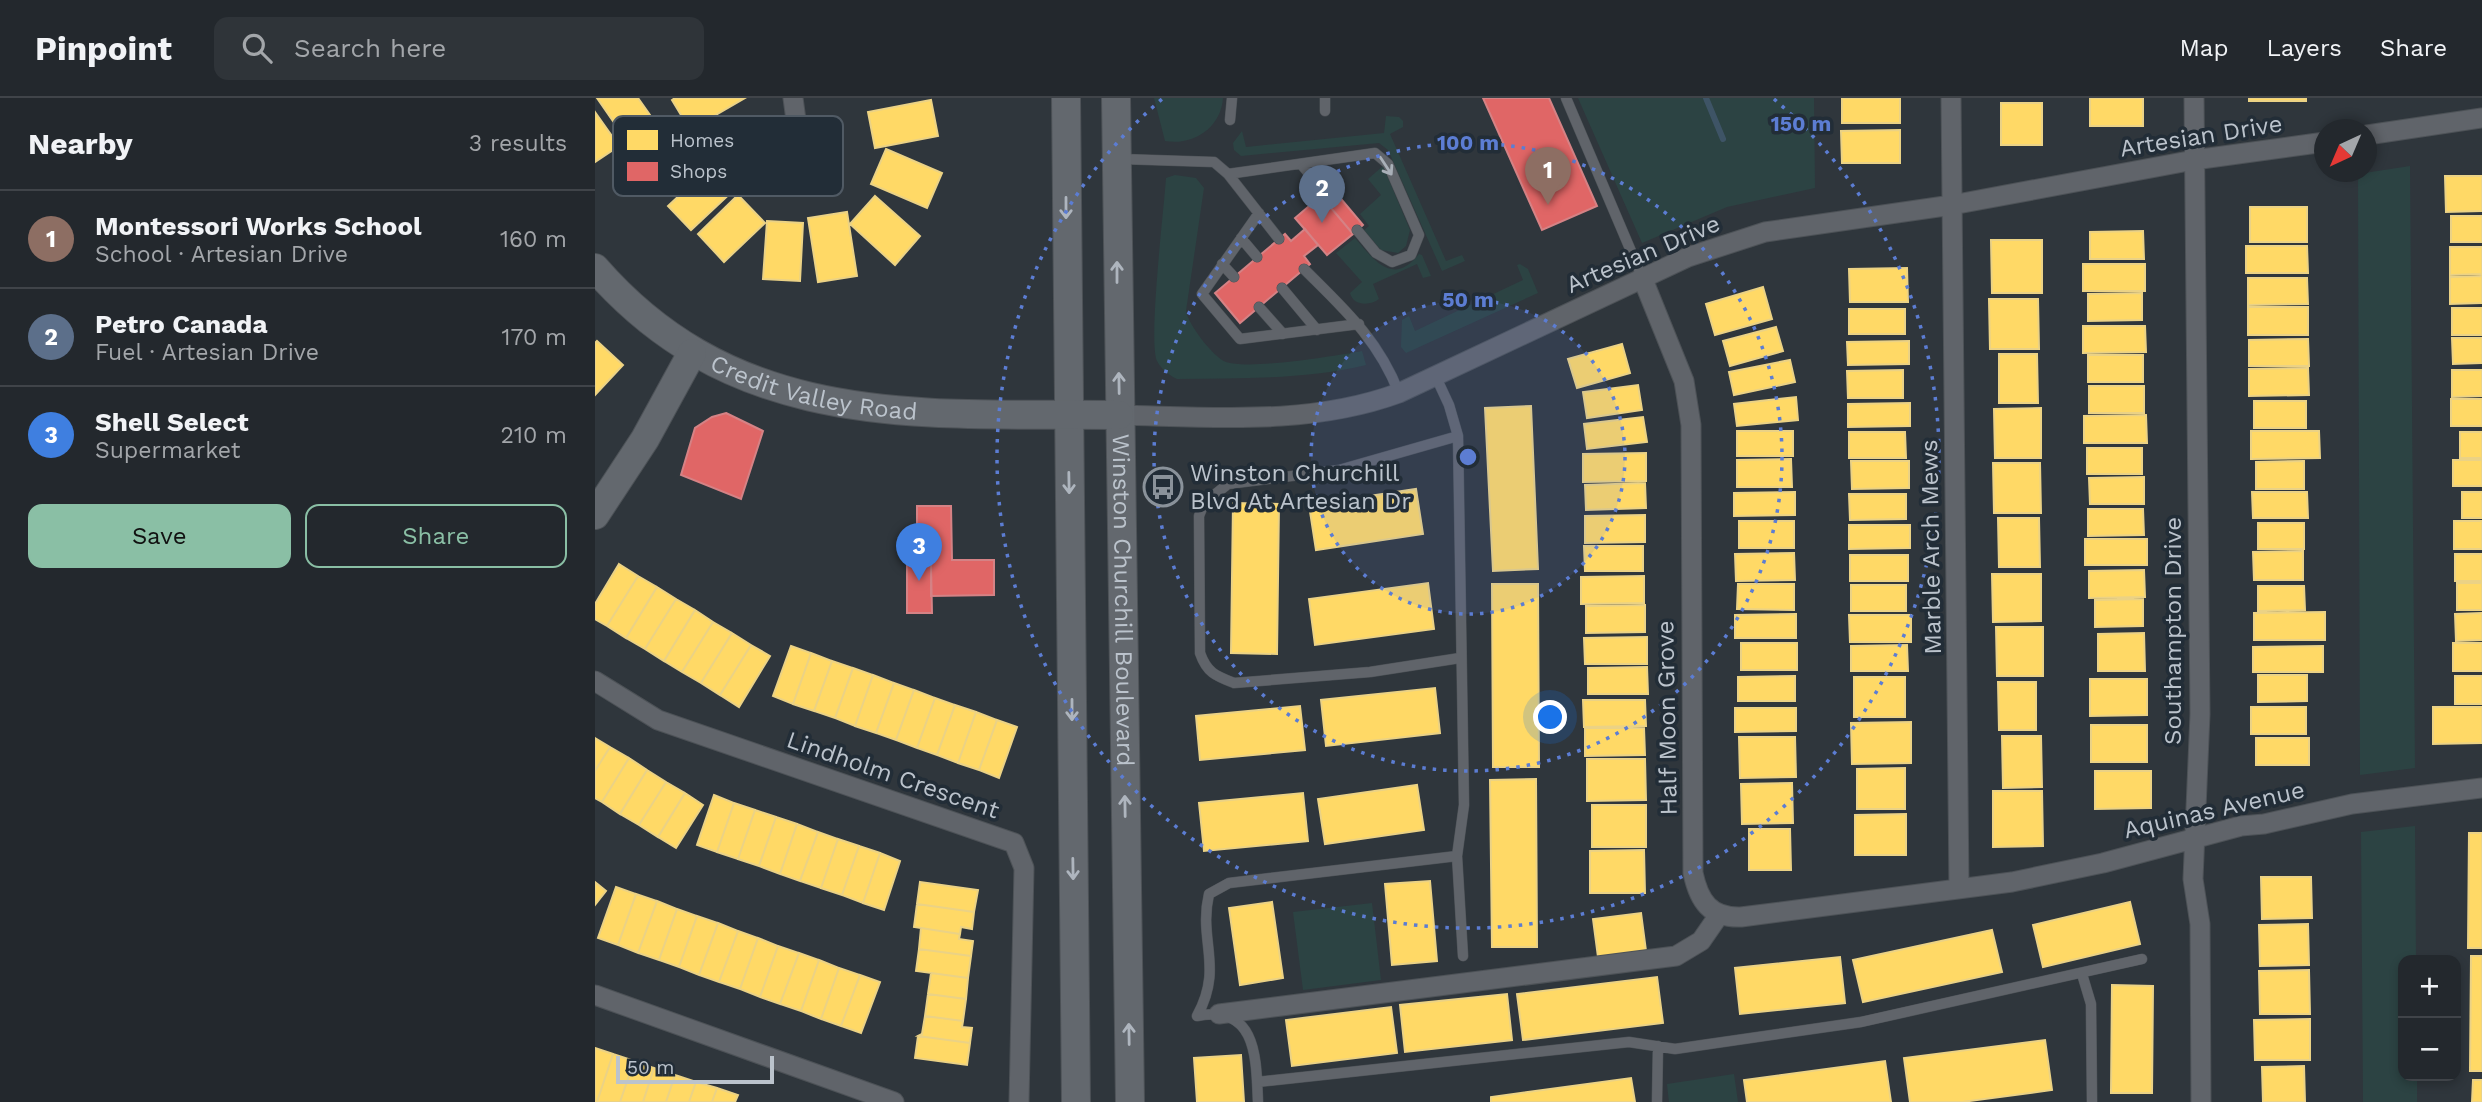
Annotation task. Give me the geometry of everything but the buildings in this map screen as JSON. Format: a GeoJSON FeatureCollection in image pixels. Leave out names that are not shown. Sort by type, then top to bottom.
{"type":"FeatureCollection","features":[{"type":"Feature","properties":{"kind":"main road","name":"Winston Churchill Boulevard"},"geometry":{"type":"LineString","coordinates":[[1066,98],[1076,1102]]}},
{"type":"Feature","properties":{"kind":"main road","name":"Winston Churchill Boulevard"},"geometry":{"type":"LineString","coordinates":[[1116,98],[1130,1102]]}},
{"type":"Feature","properties":{"kind":"main road","name":"Credit Valley Road"},"geometry":{"type":"LineString","coordinates":[[595,268],[659,331],[692,353],[751,379],[840,404],[917,413],[1119,415]]}},
{"type":"Feature","properties":{"kind":"main road"},"geometry":{"type":"LineString","coordinates":[[595,515],[645,439],[692,353]]}},
{"type":"Feature","properties":{"kind":"street"},"geometry":{"type":"LineString","coordinates":[[793,98],[795,116]]}},
{"type":"Feature","properties":{"kind":"street","name":"Marble Arch Mews"},"geometry":{"type":"LineString","coordinates":[[1951,98],[1959,889]]}},
{"type":"Feature","properties":{"kind":"street","name":"Southampton Drive"},"geometry":{"type":"LineString","coordinates":[[2194,98],[2200,700],[2193,879],[2200,924],[2201,1102]]}},
{"type":"Feature","properties":{"kind":"street"},"geometry":{"type":"LineString","coordinates":[[2377,134],[2482,118]]}},
{"type":"Feature","properties":{"kind":"street","name":"Artesian Drive"},"geometry":{"type":"LineString","coordinates":[[1119,415],[1308,415],[1364,405],[1399,393],[1688,257],[1765,232],[1952,205],[2194,160],[2314,144]]}},
{"type":"Feature","properties":{"kind":"street","name":"Half Moon Grove"},"geometry":{"type":"LineString","coordinates":[[1643,277],[1684,381],[1691,425],[1693,873],[1703,902],[1719,915]]}},
{"type":"Feature","properties":{"kind":"street","name":"Lindholm Crescent"},"geometry":{"type":"LineString","coordinates":[[595,681],[658,720],[1014,842],[1024,868],[1019,1102]]}},
{"type":"Feature","properties":{"kind":"street","name":"Aquinas Avenue"},"geometry":{"type":"LineString","coordinates":[[1959,889],[2012,882],[2103,863],[2195,837],[2352,804],[2482,788]]}},
{"type":"Feature","properties":{"kind":"street"},"geometry":{"type":"LineString","coordinates":[[1219,1014],[1676,956],[1701,941],[1719,915],[1741,917],[1959,889]]}},
{"type":"Feature","properties":{"kind":"street"},"geometry":{"type":"LineString","coordinates":[[595,995],[894,1102]]}},
{"type":"Feature","properties":{"kind":"lane"},"geometry":{"type":"LineString","coordinates":[[1230,120],[1232,98]]}},
{"type":"Feature","properties":{"kind":"lane"},"geometry":{"type":"LineString","coordinates":[[1325,98],[1325,111]]}},
{"type":"Feature","properties":{"kind":"lane"},"geometry":{"type":"LineString","coordinates":[[1566,98],[1643,277]]}},
{"type":"Feature","properties":{"kind":"lane"},"geometry":{"type":"LineString","coordinates":[[1228,174],[1375,153],[1388,164],[1419,236],[1415,247],[1403,260],[1384,260],[1357,230]]}},
{"type":"Feature","properties":{"kind":"lane"},"geometry":{"type":"LineString","coordinates":[[1117,159],[1214,162],[1228,174],[1279,239]]}},
{"type":"Feature","properties":{"kind":"lane"},"geometry":{"type":"LineString","coordinates":[[1301,164],[1325,192]]}},
{"type":"Feature","properties":{"kind":"lane"},"geometry":{"type":"LineString","coordinates":[[1259,213],[1202,294],[1240,339],[1359,324]]}},
{"type":"Feature","properties":{"kind":"lane"},"geometry":{"type":"LineString","coordinates":[[1241,238],[1257,257]]}},
{"type":"Feature","properties":{"kind":"lane"},"geometry":{"type":"LineString","coordinates":[[1222,264],[1234,277]]}},
{"type":"Feature","properties":{"kind":"lane"},"geometry":{"type":"LineString","coordinates":[[1304,269],[1359,324],[1387,361],[1399,393]]}},
{"type":"Feature","properties":{"kind":"lane"},"geometry":{"type":"LineString","coordinates":[[1282,288],[1317,330]]}},
{"type":"Feature","properties":{"kind":"lane"},"geometry":{"type":"LineString","coordinates":[[1259,307],[1283,334]]}},
{"type":"Feature","properties":{"kind":"lane"},"geometry":{"type":"LineString","coordinates":[[1435,375],[1450,405],[1458,436],[1464,805],[1457,856],[1463,956]]}},
{"type":"Feature","properties":{"kind":"lane"},"geometry":{"type":"LineString","coordinates":[[1458,436],[1339,470],[1227,484],[1204,503],[1199,516],[1201,653],[1206,669],[1214,675],[1234,683],[1370,672],[1460,658]]}},
{"type":"Feature","properties":{"kind":"lane"},"geometry":{"type":"LineString","coordinates":[[1258,1102],[1256,1050],[1247,1033],[1236,1022],[1219,1014],[1197,1016],[1212,980],[1205,910],[1209,894],[1229,883],[1457,856]]}},
{"type":"Feature","properties":{"kind":"lane"},"geometry":{"type":"LineString","coordinates":[[1257,1082],[1629,1042],[1675,1049],[1861,1023],[2142,959]]}},
{"type":"Feature","properties":{"kind":"lane"},"geometry":{"type":"LineString","coordinates":[[2082,974],[2091,1003],[2092,1102]]}},
{"type":"Feature","properties":{"kind":"lane"},"geometry":{"type":"LineString","coordinates":[[1657,1102],[1658,1046]]}},
{"type":"Feature","properties":{"kind":"green space"},"geometry":{"type":"Polygon","coordinates":[[[1154,98],[1223,98],[1217,118],[1204,133],[1186,141],[1175,142],[1165,141],[1154,98]]]}},
{"type":"Feature","properties":{"kind":"green space"},"geometry":{"type":"Polygon","coordinates":[[[1578,98],[1814,98],[1815,188],[1727,207],[1642,243],[1578,98]]]}},
{"type":"Feature","properties":{"kind":"green space"},"geometry":{"type":"Polygon","coordinates":[[[1386,116],[1399,117],[1403,121],[1403,127],[1390,134],[1446,261],[1462,255],[1465,261],[1442,271],[1388,150],[1379,143],[1241,156],[1234,150],[1233,143],[1242,131],[1246,147],[1384,133],[1386,116]]]}},
{"type":"Feature","properties":{"kind":"green space"},"geometry":{"type":"Polygon","coordinates":[[[1383,166],[1410,230],[1406,246],[1398,253],[1381,250],[1364,230],[1369,226],[1360,214],[1381,195],[1368,179],[1383,166]]]}},
{"type":"Feature","properties":{"kind":"green space"},"geometry":{"type":"Polygon","coordinates":[[[2410,166],[2415,768],[2360,775],[2358,182],[2377,182],[2377,171],[2410,166]]]}},
{"type":"Feature","properties":{"kind":"green space"},"geometry":{"type":"Polygon","coordinates":[[[1175,175],[1196,178],[1204,188],[1186,311],[1196,332],[1215,354],[1226,362],[1253,364],[1362,351],[1366,365],[1295,376],[1248,378],[1177,379],[1163,369],[1157,361],[1155,349],[1155,302],[1166,178],[1175,175]]]}},
{"type":"Feature","properties":{"kind":"green space"},"geometry":{"type":"Polygon","coordinates":[[[1355,238],[1384,267],[1401,269],[1419,254],[1422,255],[1431,276],[1423,278],[1417,264],[1373,284],[1379,299],[1367,304],[1358,302],[1350,293],[1362,282],[1336,253],[1355,238]]]}},
{"type":"Feature","properties":{"kind":"green space"},"geometry":{"type":"Polygon","coordinates":[[[1517,265],[1528,269],[1538,293],[1406,353],[1401,347],[1402,320],[1409,316],[1415,331],[1523,280],[1517,265]]]}},
{"type":"Feature","properties":{"kind":"green space"},"geometry":{"type":"Polygon","coordinates":[[[2415,826],[2416,955],[2398,955],[2398,1081],[2417,1081],[2417,1102],[2363,1102],[2361,832],[2415,826]]]}},
{"type":"Feature","properties":{"kind":"green space"},"geometry":{"type":"Polygon","coordinates":[[[1372,903],[1381,980],[1303,990],[1293,912],[1372,903]]]}},
{"type":"Feature","properties":{"kind":"green space"},"geometry":{"type":"Polygon","coordinates":[[[1734,1074],[1738,1102],[1669,1102],[1667,1084],[1734,1074]]]}},
{"type":"Feature","properties":{"kind":"waterway"},"geometry":{"type":"LineString","coordinates":[[1706,98],[1723,139]]}},
{"type":"Feature","properties":{"kind":"place","name":"Montessori Works School"},"geometry":{"type":"Point","coordinates":[1548,205]}},
{"type":"Feature","properties":{"kind":"place","name":"Petro Canada"},"geometry":{"type":"Point","coordinates":[1322,223]}},
{"type":"Feature","properties":{"kind":"place","name":"Winston Churchill Blvd At Artesian Dr"},"geometry":{"type":"Point","coordinates":[1163,487]}},
{"type":"Feature","properties":{"kind":"place","name":"Shell Select"},"geometry":{"type":"Point","coordinates":[919,581]}}]}
